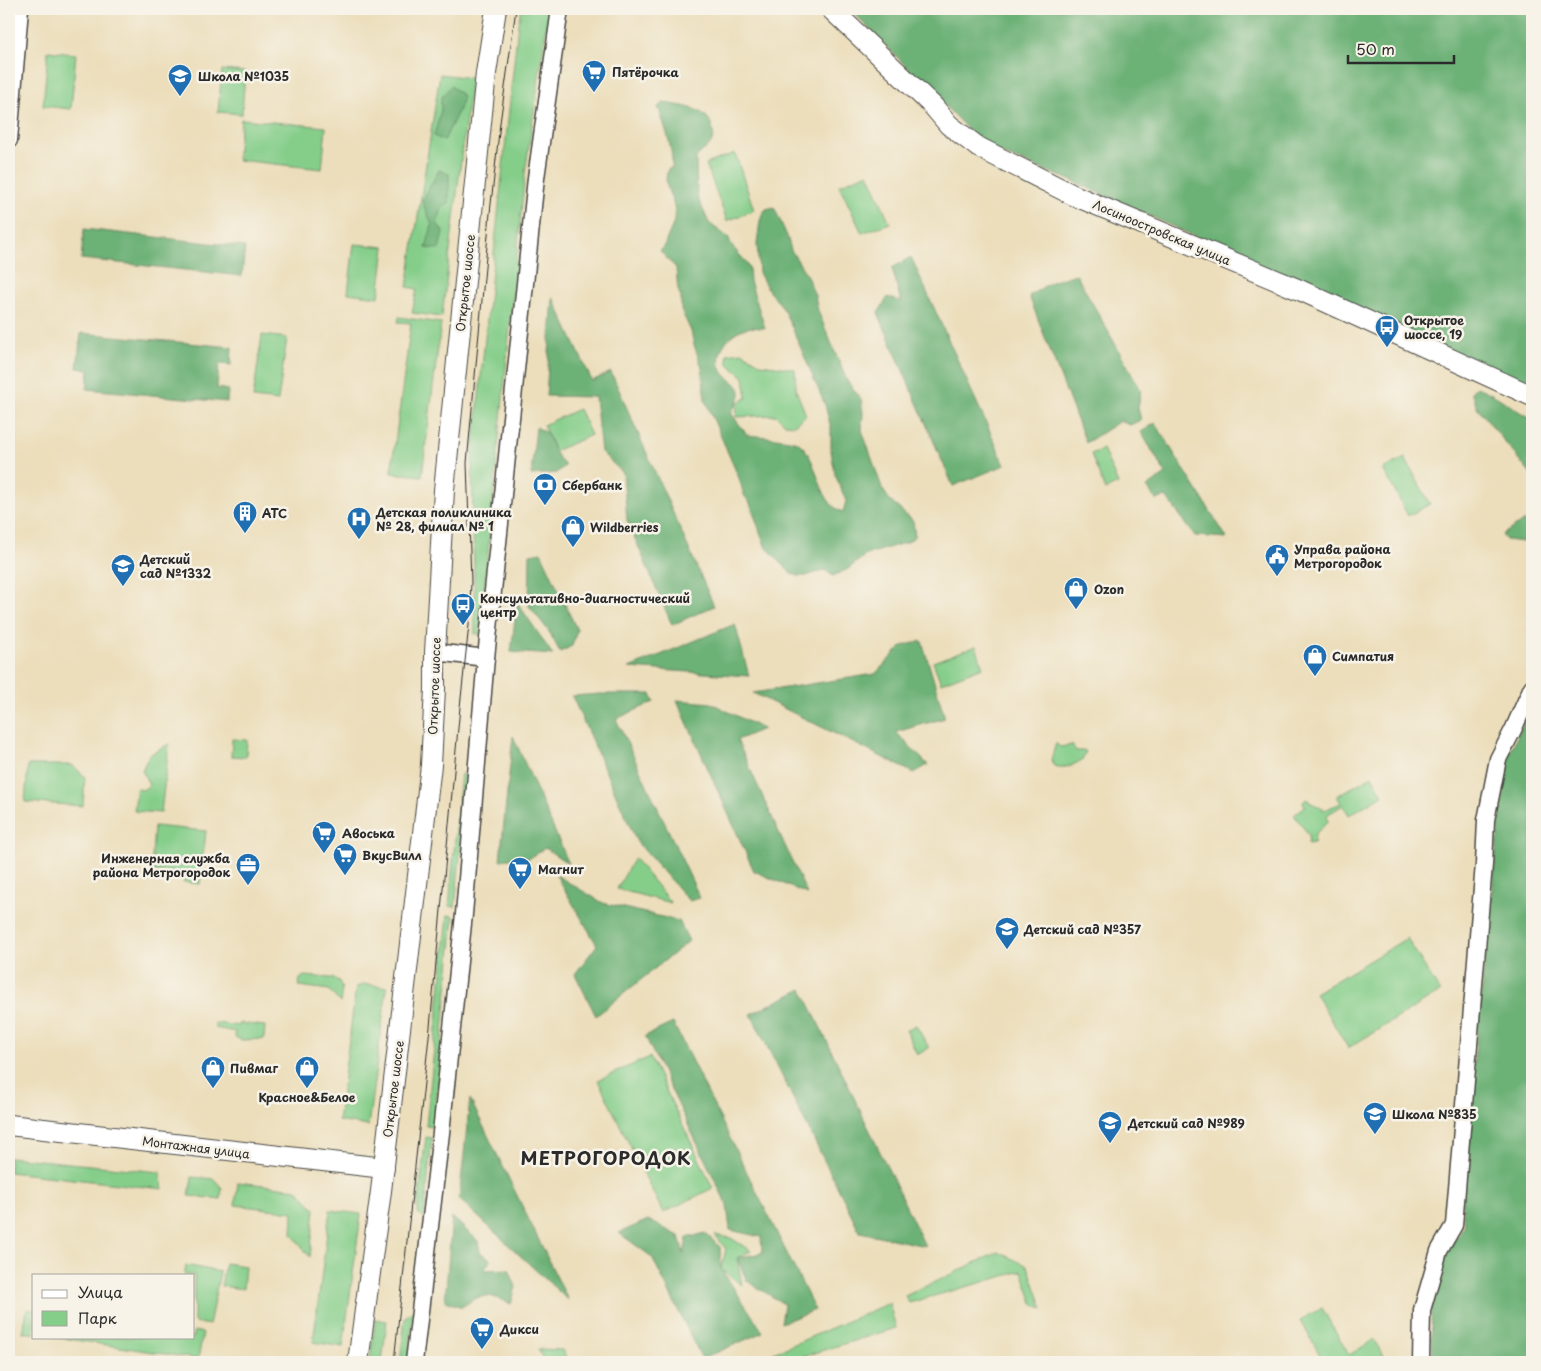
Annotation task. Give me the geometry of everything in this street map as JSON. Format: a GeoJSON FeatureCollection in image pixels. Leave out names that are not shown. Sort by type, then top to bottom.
{"type":"FeatureCollection","features":[{"type":"Feature","properties":{"kind":"street"},"geometry":{"type":"LineString","coordinates":[[9,140],[20,9]]}},
{"type":"Feature","properties":{"kind":"street","name":"Открытое шоссе"},"geometry":{"type":"LineString","coordinates":[[358,1362],[384,1168],[431,765],[444,490],[486,73],[496,9]]}},
{"type":"Feature","properties":{"kind":"street"},"geometry":{"type":"LineString","coordinates":[[414,1362],[464,914],[486,658],[536,178],[560,9]]}},
{"type":"Feature","properties":{"kind":"street","name":"Лосиноостровская улица"},"geometry":{"type":"LineString","coordinates":[[831,9],[933,106],[949,125],[978,147],[1073,196],[1302,291],[1532,396]]}},
{"type":"Feature","properties":{"kind":"street"},"geometry":{"type":"LineString","coordinates":[[435,652],[486,658]]}},
{"type":"Feature","properties":{"kind":"street"},"geometry":{"type":"LineString","coordinates":[[1421,1362],[1422,1310],[1439,1251],[1454,1225],[1486,820],[1498,759],[1532,687]]}},
{"type":"Feature","properties":{"kind":"street","name":"Монтажная улица"},"geometry":{"type":"LineString","coordinates":[[9,1125],[384,1168]]}},
{"type":"Feature","properties":{"kind":"green space"},"geometry":{"type":"Polygon","coordinates":[[[521,9],[549,9],[525,173],[480,634],[475,634],[472,462],[521,9]]]}},
{"type":"Feature","properties":{"kind":"green space"},"geometry":{"type":"Polygon","coordinates":[[[850,9],[1532,9],[1532,389],[1075,182],[985,147],[850,9]]]}},
{"type":"Feature","properties":{"kind":"green space"},"geometry":{"type":"Polygon","coordinates":[[[48,51],[76,54],[71,109],[43,106],[48,51]]]}},
{"type":"Feature","properties":{"kind":"green space"},"geometry":{"type":"Polygon","coordinates":[[[222,70],[245,72],[242,114],[218,112],[222,70]]]}},
{"type":"Feature","properties":{"kind":"green space"},"geometry":{"type":"Polygon","coordinates":[[[440,74],[471,78],[442,317],[412,313],[417,289],[407,287],[440,74]]]}},
{"type":"Feature","properties":{"kind":"green space"},"geometry":{"type":"Polygon","coordinates":[[[451,86],[463,96],[444,141],[434,136],[441,110],[441,98],[451,86]]]}},
{"type":"Feature","properties":{"kind":"green space"},"geometry":{"type":"Polygon","coordinates":[[[664,103],[699,111],[709,120],[712,126],[714,136],[712,141],[696,158],[697,196],[709,223],[729,238],[731,245],[749,267],[750,281],[765,328],[744,329],[726,341],[723,347],[719,359],[722,371],[737,385],[740,391],[738,400],[731,413],[747,435],[793,441],[804,448],[810,457],[822,489],[828,499],[834,507],[843,512],[846,501],[835,474],[831,451],[831,428],[825,405],[781,305],[770,293],[759,273],[757,243],[760,221],[766,209],[774,207],[791,250],[806,274],[815,296],[818,311],[847,381],[861,399],[863,413],[862,430],[882,488],[890,501],[913,521],[915,535],[910,541],[866,555],[848,569],[833,576],[825,570],[806,576],[798,576],[791,573],[765,546],[750,503],[744,495],[739,478],[705,400],[702,367],[691,331],[681,310],[681,297],[678,290],[676,268],[660,251],[665,246],[675,215],[674,205],[666,181],[668,169],[672,168],[671,152],[658,107],[664,103]]]}},
{"type":"Feature","properties":{"kind":"green space"},"geometry":{"type":"Polygon","coordinates":[[[241,119],[326,127],[322,169],[237,160],[241,119]]]}},
{"type":"Feature","properties":{"kind":"green space"},"geometry":{"type":"Polygon","coordinates":[[[735,153],[754,210],[727,221],[706,164],[735,153]]]}},
{"type":"Feature","properties":{"kind":"green space"},"geometry":{"type":"Polygon","coordinates":[[[439,170],[449,174],[449,203],[442,209],[437,223],[443,232],[439,249],[426,248],[432,225],[422,201],[439,170]]]}},
{"type":"Feature","properties":{"kind":"green space"},"geometry":{"type":"Polygon","coordinates":[[[868,173],[890,223],[862,233],[839,185],[868,173]]]}},
{"type":"Feature","properties":{"kind":"green space"},"geometry":{"type":"Polygon","coordinates":[[[84,229],[245,247],[242,276],[81,259],[84,229]]]}},
{"type":"Feature","properties":{"kind":"green space"},"geometry":{"type":"Polygon","coordinates":[[[354,244],[385,247],[379,297],[348,293],[354,244]]]}},
{"type":"Feature","properties":{"kind":"green space"},"geometry":{"type":"Polygon","coordinates":[[[911,257],[1005,465],[953,486],[878,313],[888,297],[901,302],[892,268],[911,257]]]}},
{"type":"Feature","properties":{"kind":"green space"},"geometry":{"type":"Polygon","coordinates":[[[1076,274],[1141,390],[1138,408],[1141,420],[1130,425],[1120,421],[1086,443],[1029,296],[1051,282],[1076,274]]]}},
{"type":"Feature","properties":{"kind":"green space"},"geometry":{"type":"Polygon","coordinates":[[[553,297],[592,381],[611,372],[714,606],[672,625],[627,520],[623,473],[601,452],[595,397],[546,396],[553,297]]]}},
{"type":"Feature","properties":{"kind":"green space"},"geometry":{"type":"Polygon","coordinates":[[[399,317],[441,323],[422,476],[391,473],[411,323],[398,322],[399,317]]]}},
{"type":"Feature","properties":{"kind":"green space"},"geometry":{"type":"Polygon","coordinates":[[[81,333],[232,347],[231,365],[219,364],[217,388],[228,390],[227,402],[87,389],[89,370],[77,368],[81,333]]]}},
{"type":"Feature","properties":{"kind":"green space"},"geometry":{"type":"Polygon","coordinates":[[[262,335],[287,338],[278,401],[253,398],[262,335]]]}},
{"type":"Feature","properties":{"kind":"green space"},"geometry":{"type":"Polygon","coordinates":[[[742,352],[761,364],[795,369],[796,390],[806,415],[794,425],[785,424],[776,415],[736,417],[737,403],[747,398],[744,377],[728,364],[727,354],[742,352]]]}},
{"type":"Feature","properties":{"kind":"green space"},"geometry":{"type":"Polygon","coordinates":[[[1476,387],[1532,419],[1532,476],[1477,407],[1471,392],[1476,387]]]}},
{"type":"Feature","properties":{"kind":"green space"},"geometry":{"type":"Polygon","coordinates":[[[579,409],[591,435],[555,451],[543,425],[579,409]]]}},
{"type":"Feature","properties":{"kind":"green space"},"geometry":{"type":"Polygon","coordinates":[[[1155,423],[1227,538],[1195,536],[1166,497],[1156,500],[1147,487],[1166,474],[1141,432],[1155,423]]]}},
{"type":"Feature","properties":{"kind":"green space"},"geometry":{"type":"Polygon","coordinates":[[[536,427],[547,433],[556,454],[565,466],[556,473],[531,475],[536,427]]]}},
{"type":"Feature","properties":{"kind":"green space"},"geometry":{"type":"Polygon","coordinates":[[[1103,449],[1118,484],[1105,490],[1091,454],[1103,449]]]}},
{"type":"Feature","properties":{"kind":"green space"},"geometry":{"type":"Polygon","coordinates":[[[1405,458],[1430,504],[1408,516],[1383,469],[1405,458]]]}},
{"type":"Feature","properties":{"kind":"green space"},"geometry":{"type":"Polygon","coordinates":[[[1532,518],[1532,543],[1506,540],[1502,535],[1520,523],[1532,518]]]}},
{"type":"Feature","properties":{"kind":"green space"},"geometry":{"type":"Polygon","coordinates":[[[541,552],[577,630],[572,646],[560,652],[548,630],[529,606],[530,554],[541,552]]]}},
{"type":"Feature","properties":{"kind":"green space"},"geometry":{"type":"Polygon","coordinates":[[[517,602],[553,655],[511,652],[517,602]]]}},
{"type":"Feature","properties":{"kind":"green space"},"geometry":{"type":"Polygon","coordinates":[[[735,624],[749,676],[629,668],[735,624]]]}},
{"type":"Feature","properties":{"kind":"green space"},"geometry":{"type":"Polygon","coordinates":[[[922,641],[945,718],[896,732],[928,765],[914,773],[753,693],[875,674],[902,646],[922,641]]]}},
{"type":"Feature","properties":{"kind":"green space"},"geometry":{"type":"Polygon","coordinates":[[[976,646],[983,667],[941,683],[933,662],[976,646]]]}},
{"type":"Feature","properties":{"kind":"green space"},"geometry":{"type":"Polygon","coordinates":[[[651,694],[654,702],[616,719],[700,898],[689,901],[637,842],[572,696],[651,694]]]}},
{"type":"Feature","properties":{"kind":"green space"},"geometry":{"type":"Polygon","coordinates":[[[677,700],[711,703],[763,729],[737,740],[807,894],[754,871],[677,700]]]}},
{"type":"Feature","properties":{"kind":"green space"},"geometry":{"type":"Polygon","coordinates":[[[1532,703],[1532,1362],[1433,1362],[1431,1314],[1443,1256],[1464,1226],[1462,1194],[1474,1062],[1499,824],[1508,757],[1532,703]]]}},
{"type":"Feature","properties":{"kind":"green space"},"geometry":{"type":"Polygon","coordinates":[[[513,736],[569,864],[545,848],[518,865],[518,858],[500,860],[513,736]]]}},
{"type":"Feature","properties":{"kind":"green space"},"geometry":{"type":"Polygon","coordinates":[[[232,739],[247,740],[246,757],[231,756],[232,739]]]}},
{"type":"Feature","properties":{"kind":"green space"},"geometry":{"type":"Polygon","coordinates":[[[1056,743],[1060,747],[1072,745],[1076,751],[1086,751],[1082,760],[1068,766],[1054,766],[1051,760],[1056,743]]]}},
{"type":"Feature","properties":{"kind":"green space"},"geometry":{"type":"Polygon","coordinates":[[[169,744],[161,813],[134,811],[137,788],[143,790],[149,785],[142,770],[149,755],[169,744]]]}},
{"type":"Feature","properties":{"kind":"green space"},"geometry":{"type":"Polygon","coordinates":[[[28,765],[72,765],[85,777],[83,806],[25,802],[28,765]]]}},
{"type":"Feature","properties":{"kind":"green space"},"geometry":{"type":"Polygon","coordinates":[[[461,774],[468,775],[455,907],[449,906],[461,774]]]}},
{"type":"Feature","properties":{"kind":"green space"},"geometry":{"type":"Polygon","coordinates":[[[1372,776],[1383,795],[1349,815],[1343,805],[1327,815],[1328,822],[1315,834],[1314,843],[1308,844],[1309,835],[1294,815],[1305,806],[1303,802],[1306,799],[1324,810],[1341,803],[1337,796],[1372,776]]]}},
{"type":"Feature","properties":{"kind":"green space"},"geometry":{"type":"Polygon","coordinates":[[[154,826],[206,831],[200,884],[183,882],[182,872],[151,871],[154,826]]]}},
{"type":"Feature","properties":{"kind":"green space"},"geometry":{"type":"Polygon","coordinates":[[[634,858],[671,903],[617,889],[634,858]]]}},
{"type":"Feature","properties":{"kind":"green space"},"geometry":{"type":"Polygon","coordinates":[[[556,875],[603,903],[679,921],[689,941],[596,1016],[575,974],[597,945],[556,875]]]}},
{"type":"Feature","properties":{"kind":"green space"},"geometry":{"type":"Polygon","coordinates":[[[448,915],[454,916],[434,1127],[426,1126],[448,915]]]}},
{"type":"Feature","properties":{"kind":"green space"},"geometry":{"type":"Polygon","coordinates":[[[1407,938],[1440,992],[1348,1048],[1315,993],[1407,938]]]}},
{"type":"Feature","properties":{"kind":"green space"},"geometry":{"type":"Polygon","coordinates":[[[304,976],[331,978],[339,981],[342,989],[340,1003],[329,990],[299,986],[300,979],[304,976]]]}},
{"type":"Feature","properties":{"kind":"green space"},"geometry":{"type":"Polygon","coordinates":[[[363,984],[387,987],[368,1126],[338,1121],[356,988],[363,984]]]}},
{"type":"Feature","properties":{"kind":"green space"},"geometry":{"type":"Polygon","coordinates":[[[802,989],[925,1246],[860,1232],[751,1014],[802,989]]]}},
{"type":"Feature","properties":{"kind":"green space"},"geometry":{"type":"Polygon","coordinates":[[[215,1023],[239,1026],[240,1023],[265,1026],[264,1039],[241,1040],[235,1037],[235,1032],[215,1028],[215,1023]]]}},
{"type":"Feature","properties":{"kind":"green space"},"geometry":{"type":"Polygon","coordinates":[[[673,1023],[815,1310],[781,1323],[784,1304],[747,1281],[737,1258],[762,1253],[761,1237],[730,1230],[727,1205],[645,1036],[673,1023]]]}},
{"type":"Feature","properties":{"kind":"green space"},"geometry":{"type":"Polygon","coordinates":[[[916,1025],[929,1048],[917,1055],[906,1030],[916,1025]]]}},
{"type":"Feature","properties":{"kind":"green space"},"geometry":{"type":"Polygon","coordinates":[[[650,1057],[713,1188],[663,1213],[598,1080],[650,1057]]]}},
{"type":"Feature","properties":{"kind":"green space"},"geometry":{"type":"Polygon","coordinates":[[[470,1099],[568,1300],[459,1199],[470,1099]]]}},
{"type":"Feature","properties":{"kind":"green space"},"geometry":{"type":"Polygon","coordinates":[[[426,1137],[432,1138],[424,1219],[417,1212],[426,1137]]]}},
{"type":"Feature","properties":{"kind":"green space"},"geometry":{"type":"Polygon","coordinates":[[[9,1157],[160,1172],[163,1189],[9,1172],[9,1157]]]}},
{"type":"Feature","properties":{"kind":"green space"},"geometry":{"type":"Polygon","coordinates":[[[192,1177],[214,1179],[222,1188],[221,1199],[189,1196],[192,1177]]]}},
{"type":"Feature","properties":{"kind":"green space"},"geometry":{"type":"Polygon","coordinates":[[[238,1182],[297,1189],[315,1209],[310,1257],[292,1234],[293,1212],[235,1205],[238,1182]]]}},
{"type":"Feature","properties":{"kind":"green space"},"geometry":{"type":"Polygon","coordinates":[[[330,1210],[361,1214],[343,1347],[313,1342],[330,1210]]]}},
{"type":"Feature","properties":{"kind":"green space"},"geometry":{"type":"Polygon","coordinates":[[[452,1217],[478,1241],[480,1252],[491,1260],[484,1270],[509,1269],[516,1287],[511,1304],[486,1296],[475,1299],[462,1307],[445,1301],[452,1217]]]}},
{"type":"Feature","properties":{"kind":"green space"},"geometry":{"type":"Polygon","coordinates":[[[648,1220],[679,1236],[684,1254],[687,1238],[705,1233],[720,1247],[721,1269],[763,1332],[702,1359],[652,1257],[619,1233],[648,1220]]]}},
{"type":"Feature","properties":{"kind":"green space"},"geometry":{"type":"Polygon","coordinates":[[[715,1235],[731,1238],[751,1251],[737,1258],[742,1285],[721,1269],[726,1249],[715,1235]]]}},
{"type":"Feature","properties":{"kind":"green space"},"geometry":{"type":"Polygon","coordinates":[[[998,1252],[1028,1266],[1043,1309],[1033,1303],[1022,1271],[909,1303],[905,1296],[998,1252]]]}},
{"type":"Feature","properties":{"kind":"green space"},"geometry":{"type":"Polygon","coordinates":[[[225,1263],[245,1266],[243,1289],[221,1286],[225,1263]]]}},
{"type":"Feature","properties":{"kind":"green space"},"geometry":{"type":"Polygon","coordinates":[[[186,1265],[220,1272],[209,1325],[195,1322],[195,1274],[184,1274],[186,1265]]]}},
{"type":"Feature","properties":{"kind":"green space"},"geometry":{"type":"Polygon","coordinates":[[[889,1303],[896,1328],[788,1361],[753,1362],[889,1303]]]}},
{"type":"Feature","properties":{"kind":"green space"},"geometry":{"type":"Polygon","coordinates":[[[1322,1308],[1349,1355],[1374,1340],[1387,1362],[1324,1362],[1300,1320],[1322,1308]]]}},
{"type":"Feature","properties":{"kind":"green space"},"geometry":{"type":"Polygon","coordinates":[[[27,1309],[32,1310],[32,1334],[23,1332],[27,1309]]]}},
{"type":"Feature","properties":{"kind":"green space"},"geometry":{"type":"Polygon","coordinates":[[[414,1310],[408,1362],[400,1362],[405,1317],[414,1310]]]}},
{"type":"Feature","properties":{"kind":"green space"},"geometry":{"type":"Polygon","coordinates":[[[375,1319],[387,1321],[382,1362],[370,1362],[375,1319]]]}},
{"type":"Feature","properties":{"kind":"green space"},"geometry":{"type":"Polygon","coordinates":[[[195,1331],[203,1333],[198,1359],[62,1338],[195,1338],[195,1331]]]}},
{"type":"Feature","properties":{"kind":"green space"},"geometry":{"type":"Polygon","coordinates":[[[538,1349],[562,1350],[569,1362],[544,1362],[538,1349]]]}},
{"type":"Feature","properties":{"kind":"tram line"},"geometry":{"type":"LineString","coordinates":[[394,1362],[430,1027],[469,625],[471,582],[467,463],[490,213],[516,9]]}},
{"type":"Feature","properties":{"kind":"place","name":"Пятёрочка"},"geometry":{"type":"Point","coordinates":[594,93]}},
{"type":"Feature","properties":{"kind":"place","name":"Школа №1035"},"geometry":{"type":"Point","coordinates":[180,97]}},
{"type":"Feature","properties":{"kind":"place","name":"Открытое шоссе, 19"},"geometry":{"type":"Point","coordinates":[1387,348]}},
{"type":"Feature","properties":{"kind":"place","name":"Сбербанк"},"geometry":{"type":"Point","coordinates":[545,506]}},
{"type":"Feature","properties":{"kind":"place","name":"АТС"},"geometry":{"type":"Point","coordinates":[245,534]}},
{"type":"Feature","properties":{"kind":"place","name":"Детская поликлиника № 28, филиал № 1"},"geometry":{"type":"Point","coordinates":[359,540]}},
{"type":"Feature","properties":{"kind":"place","name":"Wildberries"},"geometry":{"type":"Point","coordinates":[573,548]}},
{"type":"Feature","properties":{"kind":"place","name":"Управа района Метрогородок"},"geometry":{"type":"Point","coordinates":[1277,577]}},
{"type":"Feature","properties":{"kind":"place","name":"Детский сад №1332"},"geometry":{"type":"Point","coordinates":[123,587]}},
{"type":"Feature","properties":{"kind":"place","name":"Ozon"},"geometry":{"type":"Point","coordinates":[1076,610]}},
{"type":"Feature","properties":{"kind":"place","name":"Консультативно-диагностический центр"},"geometry":{"type":"Point","coordinates":[463,626]}},
{"type":"Feature","properties":{"kind":"place","name":"Симпатия"},"geometry":{"type":"Point","coordinates":[1315,677]}},
{"type":"Feature","properties":{"kind":"place","name":"Авоська"},"geometry":{"type":"Point","coordinates":[324,854]}},
{"type":"Feature","properties":{"kind":"place","name":"ВкусВилл"},"geometry":{"type":"Point","coordinates":[345,876]}},
{"type":"Feature","properties":{"kind":"place","name":"Инженерная служба района Метрогородок"},"geometry":{"type":"Point","coordinates":[248,886]}},
{"type":"Feature","properties":{"kind":"place","name":"Магнит"},"geometry":{"type":"Point","coordinates":[520,890]}},
{"type":"Feature","properties":{"kind":"place","name":"Детский сад №357"},"geometry":{"type":"Point","coordinates":[1007,950]}},
{"type":"Feature","properties":{"kind":"place","name":"Пивмаг"},"geometry":{"type":"Point","coordinates":[213,1089]}},
{"type":"Feature","properties":{"kind":"place","name":"Красное&Белое"},"geometry":{"type":"Point","coordinates":[307,1089]}},
{"type":"Feature","properties":{"kind":"place","name":"Школа №835"},"geometry":{"type":"Point","coordinates":[1375,1135]}},
{"type":"Feature","properties":{"kind":"place","name":"Детский сад №989"},"geometry":{"type":"Point","coordinates":[1110,1144]}},
{"type":"Feature","properties":{"kind":"place","name":"Дикси"},"geometry":{"type":"Point","coordinates":[482,1350]}},
{"type":"Feature","properties":{"kind":"district","name":"МЕТРОГОРОДОК"},"geometry":{"type":"Point","coordinates":[606,1157]}}]}
